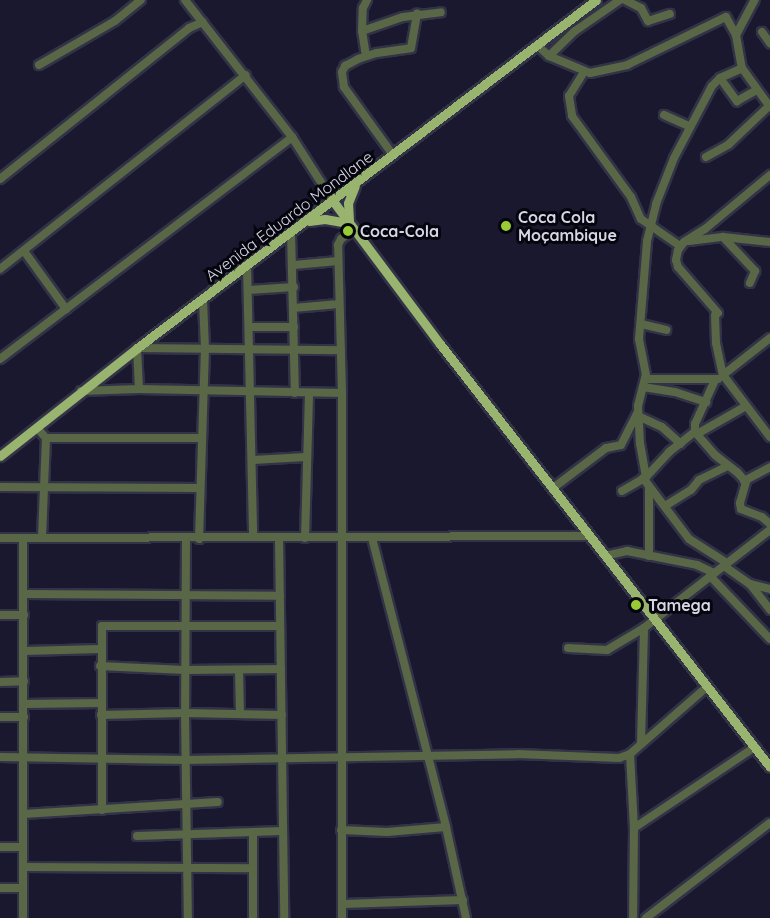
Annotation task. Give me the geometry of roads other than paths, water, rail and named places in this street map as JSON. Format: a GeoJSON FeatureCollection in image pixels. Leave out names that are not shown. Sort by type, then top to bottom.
{"type":"FeatureCollection","features":[{"type":"Feature","properties":{"kind":"main road","name":"Avenida Eduardo Mondlane"},"geometry":{"type":"LineString","coordinates":[[0,456],[81,391],[108,374],[137,348],[596,0]]}},
{"type":"Feature","properties":{"kind":"main road"},"geometry":{"type":"LineString","coordinates":[[350,225],[348,203],[356,184]]}},
{"type":"Feature","properties":{"kind":"main road"},"geometry":{"type":"LineString","coordinates":[[333,201],[590,537],[770,767]]}},
{"type":"Feature","properties":{"kind":"main road"},"geometry":{"type":"LineString","coordinates":[[307,221],[325,219],[350,225]]}},
{"type":"Feature","properties":{"kind":"street"},"geometry":{"type":"LineString","coordinates":[[39,65],[114,21],[141,0]]}},
{"type":"Feature","properties":{"kind":"street"},"geometry":{"type":"LineString","coordinates":[[185,0],[246,75],[292,137],[333,201]]}},
{"type":"Feature","properties":{"kind":"street"},"geometry":{"type":"LineString","coordinates":[[366,56],[362,31],[363,8],[367,0]]}},
{"type":"Feature","properties":{"kind":"street"},"geometry":{"type":"LineString","coordinates":[[549,56],[575,31],[622,0],[641,8],[648,21],[670,14]]}},
{"type":"Feature","properties":{"kind":"street"},"geometry":{"type":"LineString","coordinates":[[736,35],[755,0]]}},
{"type":"Feature","properties":{"kind":"street"},"geometry":{"type":"LineString","coordinates":[[189,28],[194,10]]}},
{"type":"Feature","properties":{"kind":"street"},"geometry":{"type":"LineString","coordinates":[[362,31],[391,20],[417,14],[441,12]]}},
{"type":"Feature","properties":{"kind":"street"},"geometry":{"type":"LineString","coordinates":[[393,155],[344,87],[342,79],[345,66],[366,56],[411,48],[417,14]]}},
{"type":"Feature","properties":{"kind":"street"},"geometry":{"type":"LineString","coordinates":[[537,45],[549,56],[584,72],[627,64],[724,17],[729,18],[736,35],[742,68],[770,106],[729,144],[706,157]]}},
{"type":"Feature","properties":{"kind":"street"},"geometry":{"type":"LineString","coordinates":[[0,179],[189,28],[203,22]]}},
{"type":"Feature","properties":{"kind":"street"},"geometry":{"type":"LineString","coordinates":[[762,32],[770,43]]}},
{"type":"Feature","properties":{"kind":"street"},"geometry":{"type":"LineString","coordinates":[[742,68],[720,78],[689,126],[661,186],[651,224],[644,271],[639,347],[644,383],[638,414],[644,477],[649,487],[693,542],[750,584],[770,610]]}},
{"type":"Feature","properties":{"kind":"street"},"geometry":{"type":"LineString","coordinates":[[584,72],[569,96],[572,116],[631,196],[641,219],[682,244],[723,237],[770,242]]}},
{"type":"Feature","properties":{"kind":"street"},"geometry":{"type":"LineString","coordinates":[[0,269],[246,75]]}},
{"type":"Feature","properties":{"kind":"street"},"geometry":{"type":"LineString","coordinates":[[720,78],[736,101],[757,90]]}},
{"type":"Feature","properties":{"kind":"street"},"geometry":{"type":"LineString","coordinates":[[664,115],[689,126]]}},
{"type":"Feature","properties":{"kind":"street"},"geometry":{"type":"LineString","coordinates":[[0,359],[292,137]]}},
{"type":"Feature","properties":{"kind":"street"},"geometry":{"type":"LineString","coordinates":[[768,179],[705,229],[682,244],[676,260],[678,267],[717,314],[718,362],[723,376],[770,437]]}},
{"type":"Feature","properties":{"kind":"street"},"geometry":{"type":"LineString","coordinates":[[342,918],[340,538],[342,393],[338,261],[341,239],[350,225]]}},
{"type":"Feature","properties":{"kind":"street"},"geometry":{"type":"LineString","coordinates":[[291,232],[294,265],[295,393]]}},
{"type":"Feature","properties":{"kind":"street"},"geometry":{"type":"LineString","coordinates":[[723,237],[755,271],[750,283]]}},
{"type":"Feature","properties":{"kind":"street"},"geometry":{"type":"LineString","coordinates":[[24,251],[66,309]]}},
{"type":"Feature","properties":{"kind":"street"},"geometry":{"type":"LineString","coordinates":[[294,265],[338,261]]}},
{"type":"Feature","properties":{"kind":"street"},"geometry":{"type":"LineString","coordinates":[[247,265],[253,537]]}},
{"type":"Feature","properties":{"kind":"street"},"geometry":{"type":"LineString","coordinates":[[249,290],[294,287]]}},
{"type":"Feature","properties":{"kind":"street"},"geometry":{"type":"LineString","coordinates":[[199,539],[205,348],[203,300]]}},
{"type":"Feature","properties":{"kind":"street"},"geometry":{"type":"LineString","coordinates":[[293,308],[339,304]]}},
{"type":"Feature","properties":{"kind":"street"},"geometry":{"type":"LineString","coordinates":[[641,324],[666,330]]}},
{"type":"Feature","properties":{"kind":"street"},"geometry":{"type":"LineString","coordinates":[[249,327],[294,327]]}},
{"type":"Feature","properties":{"kind":"street"},"geometry":{"type":"LineString","coordinates":[[644,383],[715,381],[770,338]]}},
{"type":"Feature","properties":{"kind":"street"},"geometry":{"type":"LineString","coordinates":[[139,389],[137,348],[341,350]]}},
{"type":"Feature","properties":{"kind":"street"},"geometry":{"type":"LineString","coordinates":[[715,381],[695,426],[696,433],[744,481],[746,486],[740,506],[770,524]]}},
{"type":"Feature","properties":{"kind":"street"},"geometry":{"type":"LineString","coordinates":[[644,383],[706,402]]}},
{"type":"Feature","properties":{"kind":"street"},"geometry":{"type":"LineString","coordinates":[[81,391],[139,389],[342,393]]}},
{"type":"Feature","properties":{"kind":"street"},"geometry":{"type":"LineString","coordinates":[[305,538],[309,394]]}},
{"type":"Feature","properties":{"kind":"street"},"geometry":{"type":"LineString","coordinates":[[622,491],[644,477],[696,433],[746,406]]}},
{"type":"Feature","properties":{"kind":"street"},"geometry":{"type":"LineString","coordinates":[[553,488],[606,448],[621,445],[638,414]]}},
{"type":"Feature","properties":{"kind":"street"},"geometry":{"type":"LineString","coordinates":[[638,414],[662,427],[681,444]]}},
{"type":"Feature","properties":{"kind":"street"},"geometry":{"type":"LineString","coordinates":[[37,428],[46,438],[42,538]]}},
{"type":"Feature","properties":{"kind":"street"},"geometry":{"type":"LineString","coordinates":[[46,438],[202,438]]}},
{"type":"Feature","properties":{"kind":"street"},"geometry":{"type":"LineString","coordinates":[[253,460],[306,458]]}},
{"type":"Feature","properties":{"kind":"street"},"geometry":{"type":"LineString","coordinates":[[665,506],[691,490],[699,480],[728,466]]}},
{"type":"Feature","properties":{"kind":"street"},"geometry":{"type":"LineString","coordinates":[[744,481],[770,467]]}},
{"type":"Feature","properties":{"kind":"street"},"geometry":{"type":"LineString","coordinates":[[0,487],[200,488]]}},
{"type":"Feature","properties":{"kind":"street"},"geometry":{"type":"LineString","coordinates":[[649,487],[649,556]]}},
{"type":"Feature","properties":{"kind":"street"},"geometry":{"type":"LineString","coordinates":[[568,648],[607,650],[644,628],[770,530]]}},
{"type":"Feature","properties":{"kind":"street"},"geometry":{"type":"LineString","coordinates":[[0,538],[590,537]]}},
{"type":"Feature","properties":{"kind":"street"},"geometry":{"type":"LineString","coordinates":[[23,918],[24,538]]}},
{"type":"Feature","properties":{"kind":"street"},"geometry":{"type":"LineString","coordinates":[[279,538],[284,918]]}},
{"type":"Feature","properties":{"kind":"street"},"geometry":{"type":"LineString","coordinates":[[372,538],[446,828],[466,918]]}},
{"type":"Feature","properties":{"kind":"street"},"geometry":{"type":"LineString","coordinates":[[186,539],[185,760],[188,918]]}},
{"type":"Feature","properties":{"kind":"street"},"geometry":{"type":"LineString","coordinates":[[605,556],[621,551],[697,565],[712,574],[770,639]]}},
{"type":"Feature","properties":{"kind":"street"},"geometry":{"type":"LineString","coordinates":[[750,584],[770,589]]}},
{"type":"Feature","properties":{"kind":"street"},"geometry":{"type":"LineString","coordinates":[[25,594],[280,596]]}},
{"type":"Feature","properties":{"kind":"street"},"geometry":{"type":"LineString","coordinates":[[0,615],[24,615]]}},
{"type":"Feature","properties":{"kind":"street"},"geometry":{"type":"LineString","coordinates":[[102,810],[101,629],[105,625],[280,626]]}},
{"type":"Feature","properties":{"kind":"street"},"geometry":{"type":"LineString","coordinates":[[641,744],[644,628]]}},
{"type":"Feature","properties":{"kind":"street"},"geometry":{"type":"LineString","coordinates":[[24,651],[100,649]]}},
{"type":"Feature","properties":{"kind":"street"},"geometry":{"type":"LineString","coordinates":[[100,666],[185,670],[281,669]]}},
{"type":"Feature","properties":{"kind":"street"},"geometry":{"type":"LineString","coordinates":[[239,670],[240,714]]}},
{"type":"Feature","properties":{"kind":"street"},"geometry":{"type":"LineString","coordinates":[[0,682],[24,681]]}},
{"type":"Feature","properties":{"kind":"street"},"geometry":{"type":"LineString","coordinates":[[0,758],[342,759],[518,754],[619,758],[630,754],[708,686]]}},
{"type":"Feature","properties":{"kind":"street"},"geometry":{"type":"LineString","coordinates":[[24,704],[100,703]]}},
{"type":"Feature","properties":{"kind":"street"},"geometry":{"type":"LineString","coordinates":[[100,715],[185,712],[282,714]]}},
{"type":"Feature","properties":{"kind":"street"},"geometry":{"type":"LineString","coordinates":[[0,717],[24,717]]}},
{"type":"Feature","properties":{"kind":"street"},"geometry":{"type":"LineString","coordinates":[[634,828],[755,747]]}},
{"type":"Feature","properties":{"kind":"street"},"geometry":{"type":"LineString","coordinates":[[630,754],[634,828],[633,918]]}},
{"type":"Feature","properties":{"kind":"street"},"geometry":{"type":"LineString","coordinates":[[23,814],[218,802]]}},
{"type":"Feature","properties":{"kind":"street"},"geometry":{"type":"LineString","coordinates":[[646,918],[770,823]]}},
{"type":"Feature","properties":{"kind":"street"},"geometry":{"type":"LineString","coordinates":[[341,830],[387,832],[446,828]]}},
{"type":"Feature","properties":{"kind":"street"},"geometry":{"type":"LineString","coordinates":[[138,836],[186,837],[282,831]]}},
{"type":"Feature","properties":{"kind":"street"},"geometry":{"type":"LineString","coordinates":[[253,833],[254,918]]}},
{"type":"Feature","properties":{"kind":"street"},"geometry":{"type":"LineString","coordinates":[[0,846],[23,847]]}},
{"type":"Feature","properties":{"kind":"street"},"geometry":{"type":"LineString","coordinates":[[24,867],[253,868]]}},
{"type":"Feature","properties":{"kind":"street"},"geometry":{"type":"LineString","coordinates":[[0,888],[22,888]]}},
{"type":"Feature","properties":{"kind":"street"},"geometry":{"type":"LineString","coordinates":[[342,904],[463,900]]}},
{"type":"Feature","properties":{"kind":"place","name":"Coca Cola Moçambique"},"geometry":{"type":"Point","coordinates":[506,226]}},
{"type":"Feature","properties":{"kind":"place","name":"Coca-Cola"},"geometry":{"type":"Point","coordinates":[348,231]}},
{"type":"Feature","properties":{"kind":"place","name":"Tamega"},"geometry":{"type":"Point","coordinates":[636,605]}}]}
